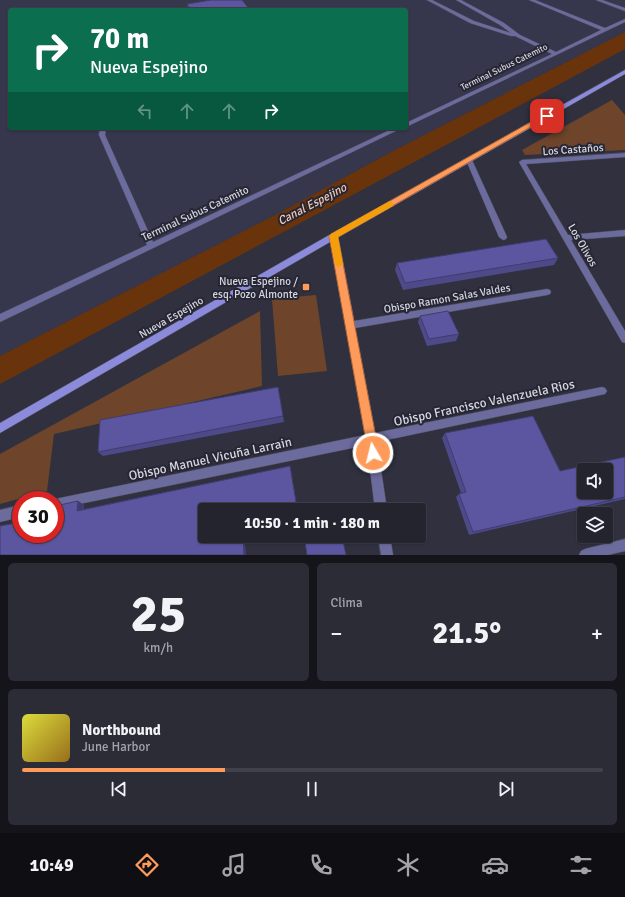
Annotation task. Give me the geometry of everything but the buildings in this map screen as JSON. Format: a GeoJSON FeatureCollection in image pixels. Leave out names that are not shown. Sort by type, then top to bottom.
{"type":"FeatureCollection","features":[{"type":"Feature","properties":{"kind":"street"},"geometry":{"type":"LineString","coordinates":[[429,0],[472,22],[518,36]]}},
{"type":"Feature","properties":{"kind":"street","name":"Terminal Subus Catemito"},"geometry":{"type":"LineString","coordinates":[[458,0],[502,24],[518,36],[556,54]]}},
{"type":"Feature","properties":{"kind":"street"},"geometry":{"type":"LineString","coordinates":[[531,0],[605,30]]}},
{"type":"Feature","properties":{"kind":"street"},"geometry":{"type":"LineString","coordinates":[[598,0],[625,10]]}},
{"type":"Feature","properties":{"kind":"street"},"geometry":{"type":"LineString","coordinates":[[556,54],[625,20]]}},
{"type":"Feature","properties":{"kind":"street","name":"Terminal Subus Catemito"},"geometry":{"type":"LineString","coordinates":[[408,123],[556,54]]}},
{"type":"Feature","properties":{"kind":"street","name":"Nueva Espejino"},"geometry":{"type":"LineString","coordinates":[[0,428],[334,236],[625,72]]}},
{"type":"Feature","properties":{"kind":"street"},"geometry":{"type":"LineString","coordinates":[[103,130],[102,135],[151,246]]}},
{"type":"Feature","properties":{"kind":"street","name":"Terminal Subus Catemito"},"geometry":{"type":"LineString","coordinates":[[0,318],[395,130]]}},
{"type":"Feature","properties":{"kind":"street","name":"Los Castaños"},"geometry":{"type":"LineString","coordinates":[[522,162],[625,155]]}},
{"type":"Feature","properties":{"kind":"street"},"geometry":{"type":"LineString","coordinates":[[469,160],[503,237]]}},
{"type":"Feature","properties":{"kind":"street","name":"Los Olivos"},"geometry":{"type":"LineString","coordinates":[[522,162],[625,339]]}},
{"type":"Feature","properties":{"kind":"street"},"geometry":{"type":"LineString","coordinates":[[566,238],[625,233]]}},
{"type":"Feature","properties":{"kind":"street"},"geometry":{"type":"LineString","coordinates":[[334,236],[371,439],[379,503]]}},
{"type":"Feature","properties":{"kind":"street","name":"Obispo Ramon Salas Valdes"},"geometry":{"type":"LineString","coordinates":[[350,325],[548,292]]}},
{"type":"Feature","properties":{"kind":"street","name":"Obispo Francisco Valenzuela Rios"},"geometry":{"type":"LineString","coordinates":[[371,439],[602,391]]}},
{"type":"Feature","properties":{"kind":"street","name":"Obispo Manuel Vicuña Larrain"},"geometry":{"type":"LineString","coordinates":[[64,502],[371,439]]}},
{"type":"Feature","properties":{"kind":"street"},"geometry":{"type":"LineString","coordinates":[[0,516],[12,514]]}},
{"type":"Feature","properties":{"kind":"street"},"geometry":{"type":"LineString","coordinates":[[385,543],[386,555]]}},
{"type":"Feature","properties":{"kind":"street"},"geometry":{"type":"LineString","coordinates":[[585,555],[625,545]]}},
{"type":"Feature","properties":{"kind":"shaded area"},"geometry":{"type":"Polygon","coordinates":[[[0,0],[625,0],[625,32],[393,151],[277,214],[0,356],[0,0]]]}},
{"type":"Feature","properties":{"kind":"shaded area"},"geometry":{"type":"Polygon","coordinates":[[[612,100],[625,115],[625,150],[525,155],[522,150],[612,100]]]}},
{"type":"Feature","properties":{"kind":"shaded area"},"geometry":{"type":"Polygon","coordinates":[[[316,295],[327,371],[278,376],[272,299],[316,295]]]}},
{"type":"Feature","properties":{"kind":"shaded area"},"geometry":{"type":"Polygon","coordinates":[[[260,311],[262,386],[54,434],[47,491],[12,491],[12,501],[0,504],[0,454],[260,311]]]}},
{"type":"Feature","properties":{"kind":"water","name":"Canal Espejino"},"geometry":{"type":"Polygon","coordinates":[[[625,32],[625,49],[0,384],[0,356],[277,214],[393,151],[625,32]]]}},
{"type":"Feature","properties":{"kind":"slow traffic"},"geometry":{"type":"LineString","coordinates":[[339,264],[334,236],[390,204]]}},
{"type":"Feature","properties":{"kind":"place","name":"Nueva Espejino / esq. Pozo Almonte"},"geometry":{"type":"Point","coordinates":[306,287]}},
{"type":"Feature","properties":{"kind":"route"},"geometry":{"type":"LineString","coordinates":[[373,453],[334,236],[547,116]]}}]}
